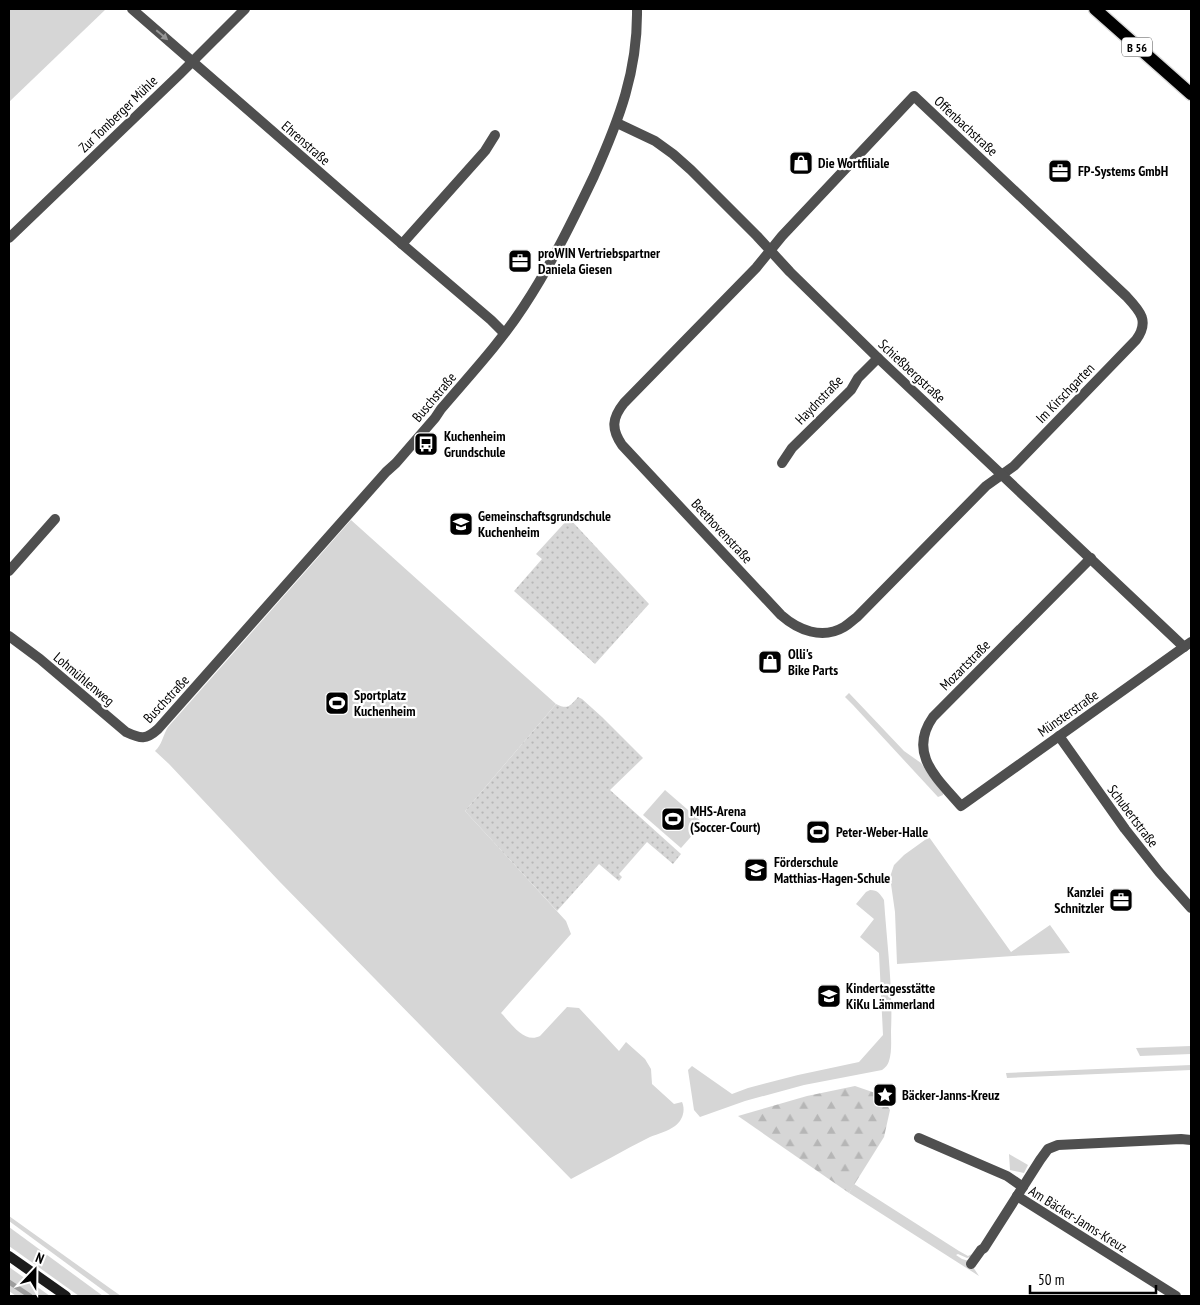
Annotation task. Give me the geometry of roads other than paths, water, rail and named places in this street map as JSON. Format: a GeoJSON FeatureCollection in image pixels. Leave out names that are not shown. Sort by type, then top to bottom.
{"type":"FeatureCollection","features":[{"type":"Feature","properties":{"kind":"main road","name":"B 56"},"geometry":{"type":"LineString","coordinates":[[1095,9],[1191,94]]}},
{"type":"Feature","properties":{"kind":"street","name":"Ehrenstraße"},"geometry":{"type":"LineString","coordinates":[[132,9],[504,333]]}},
{"type":"Feature","properties":{"kind":"street","name":"Zur Tomberger Mühle"},"geometry":{"type":"LineString","coordinates":[[9,238],[193,62],[245,9]]}},
{"type":"Feature","properties":{"kind":"street","name":"Buschstraße"},"geometry":{"type":"LineString","coordinates":[[144,738],[158,729],[396,463],[504,333],[534,291],[566,235],[617,123],[629,84],[635,46],[637,9]]}},
{"type":"Feature","properties":{"kind":"street","name":"Offenbachstraße"},"geometry":{"type":"LineString","coordinates":[[770,251],[914,96],[1126,296],[1140,312],[1143,318],[1143,326]]}},
{"type":"Feature","properties":{"kind":"street","name":"Schießbergstraße"},"geometry":{"type":"LineString","coordinates":[[617,123],[655,141],[691,170],[790,272],[878,358],[1001,475],[1188,644]]}},
{"type":"Feature","properties":{"kind":"street"},"geometry":{"type":"LineString","coordinates":[[402,244],[485,151],[495,135]]}},
{"type":"Feature","properties":{"kind":"street","name":"Beethovenstraße"},"geometry":{"type":"LineString","coordinates":[[770,251],[620,408],[614,420],[614,427],[615,433],[622,445],[781,615],[795,626],[813,632],[829,632],[843,628],[986,486],[1001,475]]}},
{"type":"Feature","properties":{"kind":"street","name":"Im Kirschgarten"},"geometry":{"type":"LineString","coordinates":[[1001,475],[1014,466],[1136,340],[1143,326]]}},
{"type":"Feature","properties":{"kind":"street","name":"Haydnstraße"},"geometry":{"type":"LineString","coordinates":[[782,463],[792,448],[851,390],[858,378],[878,358]]}},
{"type":"Feature","properties":{"kind":"street"},"geometry":{"type":"LineString","coordinates":[[9,571],[55,518]]}},
{"type":"Feature","properties":{"kind":"street","name":"Mozartstraße"},"geometry":{"type":"LineString","coordinates":[[961,806],[934,774],[925,760],[922,744],[929,723],[948,701],[1091,558]]}},
{"type":"Feature","properties":{"kind":"street","name":"Lohmühlenweg"},"geometry":{"type":"LineString","coordinates":[[9,636],[40,659],[126,732],[144,738]]}},
{"type":"Feature","properties":{"kind":"street","name":"Münsterstraße"},"geometry":{"type":"LineString","coordinates":[[961,806],[1188,644]]}},
{"type":"Feature","properties":{"kind":"street","name":"Schubertstraße"},"geometry":{"type":"LineString","coordinates":[[1059,736],[1125,829],[1191,908]]}},
{"type":"Feature","properties":{"kind":"street","name":"Am Bäcker-Janns-Kreuz"},"geometry":{"type":"LineString","coordinates":[[919,1138],[1007,1176],[1024,1187]]}},
{"type":"Feature","properties":{"kind":"street","name":"Am Bäcker-Janns-Kreuz"},"geometry":{"type":"LineString","coordinates":[[971,1264],[980,1250],[984,1248],[1048,1149],[1058,1145],[1191,1140]]}},
{"type":"Feature","properties":{"kind":"street","name":"Am Bäcker-Janns-Kreuz"},"geometry":{"type":"LineString","coordinates":[[1017,1196],[1176,1296]]}},
{"type":"Feature","properties":{"kind":"street"},"geometry":{"type":"LineString","coordinates":[[9,1256],[66,1296]]}},
{"type":"Feature","properties":{"kind":"waterway"},"geometry":{"type":"LineString","coordinates":[[9,1282],[30,1296]]}},
{"type":"Feature","properties":{"kind":"place","name":"Die Wortfiliale"},"geometry":{"type":"Point","coordinates":[801,163]}},
{"type":"Feature","properties":{"kind":"place","name":"FP-Systems GmbH"},"geometry":{"type":"Point","coordinates":[1060,171]}},
{"type":"Feature","properties":{"kind":"place","name":"proWIN Vertriebspartner Daniela Giesen"},"geometry":{"type":"Point","coordinates":[520,261]}},
{"type":"Feature","properties":{"kind":"place","name":"Kuchenheim Grundschule"},"geometry":{"type":"Point","coordinates":[426,444]}},
{"type":"Feature","properties":{"kind":"place","name":"Gemeinschaftsgrundschule Kuchenheim"},"geometry":{"type":"Point","coordinates":[461,524]}},
{"type":"Feature","properties":{"kind":"place","name":"Olli's Bike Parts"},"geometry":{"type":"Point","coordinates":[770,662]}},
{"type":"Feature","properties":{"kind":"place","name":"Sportplatz Kuchenheim"},"geometry":{"type":"Point","coordinates":[337,703]}},
{"type":"Feature","properties":{"kind":"place","name":"MHS-Arena (Soccer-Court)"},"geometry":{"type":"Point","coordinates":[673,819]}},
{"type":"Feature","properties":{"kind":"place","name":"Peter-Weber-Halle"},"geometry":{"type":"Point","coordinates":[818,832]}},
{"type":"Feature","properties":{"kind":"place","name":"Förderschule Matthias-Hagen-Schule"},"geometry":{"type":"Point","coordinates":[756,870]}},
{"type":"Feature","properties":{"kind":"place","name":"Kanzlei Schnitzler"},"geometry":{"type":"Point","coordinates":[1121,900]}},
{"type":"Feature","properties":{"kind":"place","name":"Kindertagesstätte KiKu Lämmerland"},"geometry":{"type":"Point","coordinates":[829,996]}},
{"type":"Feature","properties":{"kind":"place","name":"Bäcker-Janns-Kreuz"},"geometry":{"type":"Point","coordinates":[885,1095]}}]}
